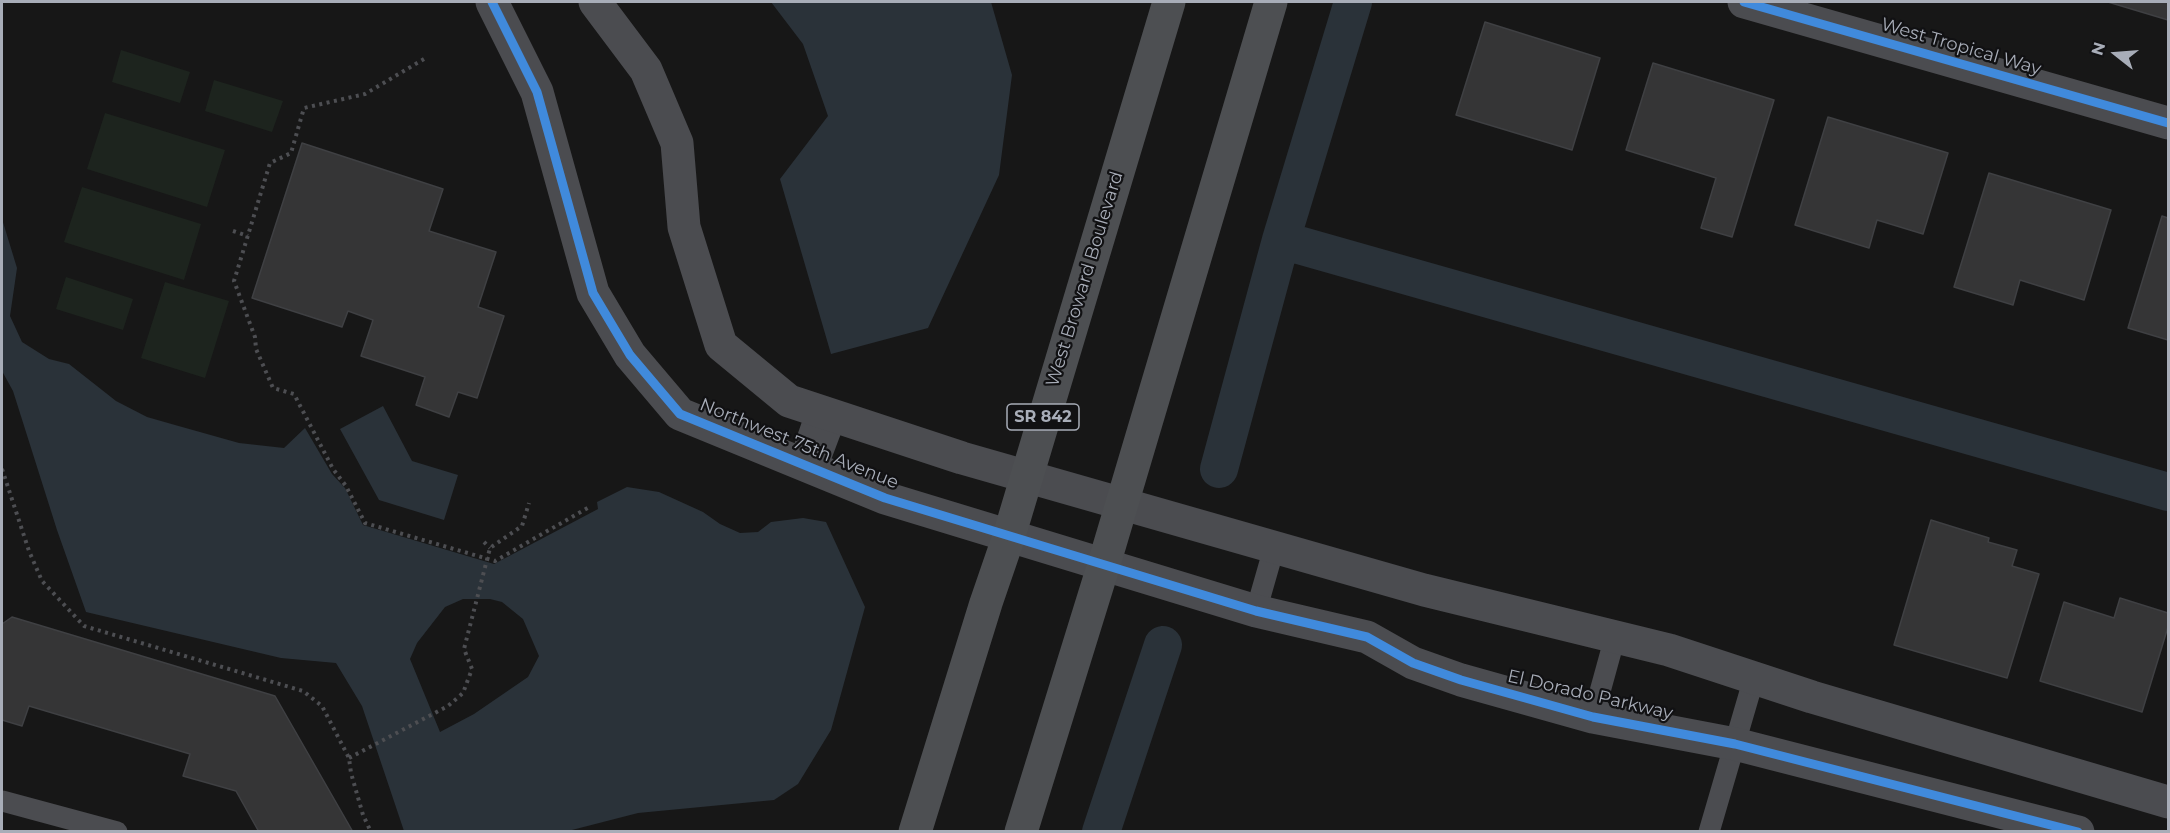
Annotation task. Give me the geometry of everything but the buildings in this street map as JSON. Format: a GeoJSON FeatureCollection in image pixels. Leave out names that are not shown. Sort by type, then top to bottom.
{"type":"FeatureCollection","features":[{"type":"Feature","properties":{"kind":"main road","name":"West Broward Boulevard"},"geometry":{"type":"LineString","coordinates":[[915,831],[1009,536],[1169,2]]}},
{"type":"Feature","properties":{"kind":"main road"},"geometry":{"type":"LineString","coordinates":[[1021,831],[1104,564],[1271,2]]}},
{"type":"Feature","properties":{"kind":"street","name":"Northwest 75th Avenue"},"geometry":{"type":"LineString","coordinates":[[492,2],[537,93],[593,293],[630,355],[680,414],[885,498],[1104,564]]}},
{"type":"Feature","properties":{"kind":"street","name":"Northwest 75th Avenue"},"geometry":{"type":"LineString","coordinates":[[595,2],[646,70],[677,143],[684,227],[721,345],[789,401],[962,458],[1121,505]]}},
{"type":"Feature","properties":{"kind":"street","name":"West Tropical Way"},"geometry":{"type":"LineString","coordinates":[[1744,2],[2169,123]]}},
{"type":"Feature","properties":{"kind":"street"},"geometry":{"type":"LineString","coordinates":[[1121,505],[1424,591],[1669,650],[2088,780],[2169,802]]}},
{"type":"Feature","properties":{"kind":"street","name":"El Dorado Parkway"},"geometry":{"type":"LineString","coordinates":[[1104,564],[1256,611],[1367,637],[1422,667],[1593,717],[1734,744],[2074,831]]}},
{"type":"Feature","properties":{"kind":"street"},"geometry":{"type":"LineString","coordinates":[[2074,831],[2088,780]]}},
{"type":"Feature","properties":{"kind":"lane"},"geometry":{"type":"LineString","coordinates":[[807,466],[827,414]]}},
{"type":"Feature","properties":{"kind":"lane"},"geometry":{"type":"LineString","coordinates":[[1256,611],[1274,548]]}},
{"type":"Feature","properties":{"kind":"lane"},"geometry":{"type":"LineString","coordinates":[[1593,717],[1615,637]]}},
{"type":"Feature","properties":{"kind":"lane"},"geometry":{"type":"LineString","coordinates":[[1709,831],[1754,678]]}},
{"type":"Feature","properties":{"kind":"lane"},"geometry":{"type":"LineString","coordinates":[[2,801],[117,831]]}},
{"type":"Feature","properties":{"kind":"path"},"geometry":{"type":"LineString","coordinates":[[424,59],[365,94],[304,108],[291,153],[270,163],[234,281],[255,337],[256,349],[273,388],[294,394],[333,469],[346,486],[365,523],[487,561],[495,561],[591,506]]}},
{"type":"Feature","properties":{"kind":"path"},"geometry":{"type":"LineString","coordinates":[[233,231],[248,236]]}},
{"type":"Feature","properties":{"kind":"path"},"geometry":{"type":"LineString","coordinates":[[2,469],[29,551],[42,581],[84,626],[303,691],[322,706],[349,758],[351,773],[370,831]]}},
{"type":"Feature","properties":{"kind":"path"},"geometry":{"type":"LineString","coordinates":[[349,758],[448,706],[463,693],[472,669],[464,649],[490,548],[522,526],[529,503]]}},
{"type":"Feature","properties":{"kind":"path"},"geometry":{"type":"LineString","coordinates":[[484,542],[490,548]]}},
{"type":"Feature","properties":{"kind":"shaded area"},"geometry":{"type":"Polygon","coordinates":[[[771,2],[991,2],[1012,75],[999,175],[928,328],[831,354],[780,179],[828,116],[803,44],[771,2]]]}},
{"type":"Feature","properties":{"kind":"shaded area"},"geometry":{"type":"Polygon","coordinates":[[[121,50],[190,72],[180,103],[112,82],[121,50]]]}},
{"type":"Feature","properties":{"kind":"shaded area"},"geometry":{"type":"Polygon","coordinates":[[[214,80],[283,101],[272,132],[205,111],[214,80]]]}},
{"type":"Feature","properties":{"kind":"shaded area"},"geometry":{"type":"Polygon","coordinates":[[[105,113],[225,150],[207,207],[87,169],[105,113]]]}},
{"type":"Feature","properties":{"kind":"shaded area"},"geometry":{"type":"Polygon","coordinates":[[[82,187],[201,224],[184,280],[64,242],[82,187]]]}},
{"type":"Feature","properties":{"kind":"shaded area"},"geometry":{"type":"Polygon","coordinates":[[[2,219],[17,268],[10,316],[22,342],[49,359],[69,364],[116,401],[147,417],[239,443],[284,448],[305,428],[332,474],[345,488],[363,525],[494,564],[598,509],[597,502],[627,487],[659,492],[703,512],[720,524],[740,533],[758,532],[771,522],[803,518],[826,522],[865,607],[831,730],[798,784],[774,800],[638,813],[568,831],[404,831],[362,706],[336,663],[281,658],[86,612],[57,530],[13,391],[2,371],[2,219]],[[463,599],[445,607],[417,643],[410,659],[440,732],[474,714],[528,677],[539,656],[523,619],[502,602],[490,599],[463,599]]]}},
{"type":"Feature","properties":{"kind":"shaded area"},"geometry":{"type":"Polygon","coordinates":[[[66,277],[133,299],[123,330],[56,309],[66,277]]]}},
{"type":"Feature","properties":{"kind":"shaded area"},"geometry":{"type":"Polygon","coordinates":[[[165,282],[229,301],[205,378],[141,358],[165,282]]]}},
{"type":"Feature","properties":{"kind":"shaded area"},"geometry":{"type":"Polygon","coordinates":[[[383,406],[412,461],[458,475],[444,520],[379,500],[340,429],[383,406]]]}},
{"type":"Feature","properties":{"kind":"waterway"},"geometry":{"type":"LineString","coordinates":[[1219,469],[1281,240],[1353,2]]}},
{"type":"Feature","properties":{"kind":"waterway"},"geometry":{"type":"LineString","coordinates":[[1281,240],[2168,492]]}},
{"type":"Feature","properties":{"kind":"waterway"},"geometry":{"type":"LineString","coordinates":[[1101,832],[1163,645]]}},
{"type":"Feature","properties":{"kind":"cycle path"},"geometry":{"type":"LineString","coordinates":[[492,2],[537,92],[593,293],[630,355],[680,414],[885,498],[1256,611],[1367,637],[1413,663],[1461,680],[1593,717],[1735,744],[2078,832]]}},
{"type":"Feature","properties":{"kind":"cycle path"},"geometry":{"type":"LineString","coordinates":[[1744,2],[2168,123]]}}]}
